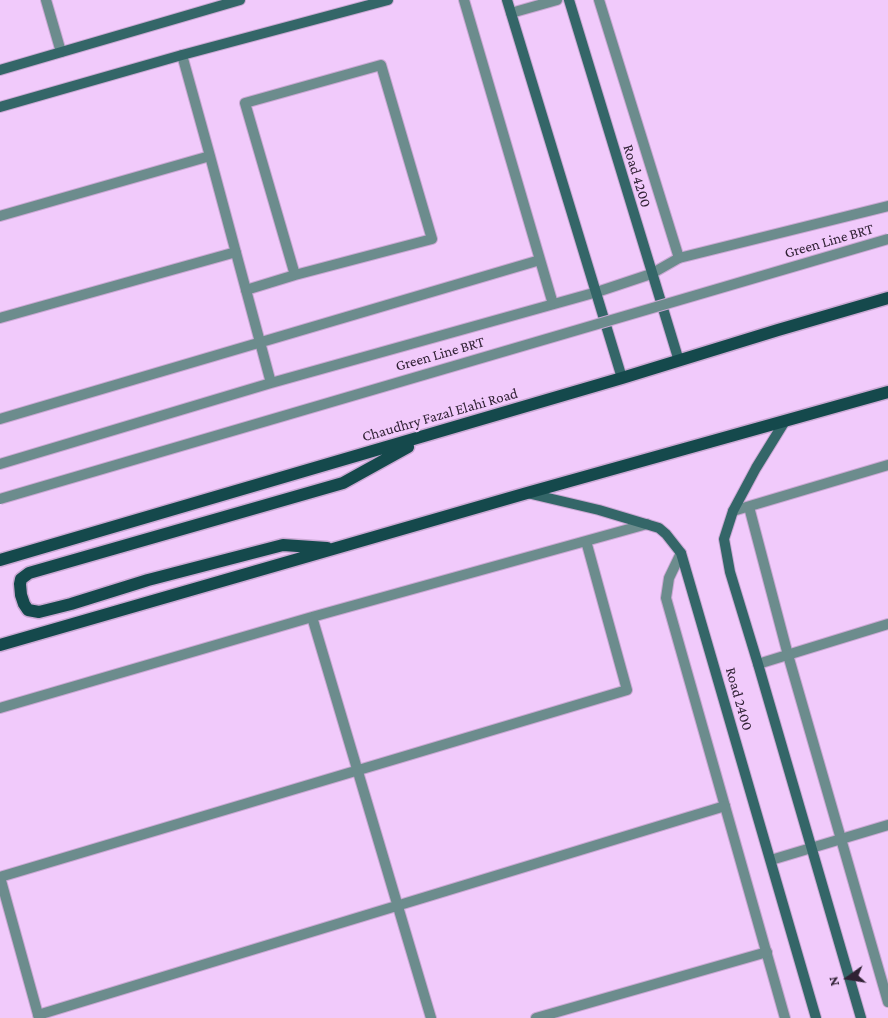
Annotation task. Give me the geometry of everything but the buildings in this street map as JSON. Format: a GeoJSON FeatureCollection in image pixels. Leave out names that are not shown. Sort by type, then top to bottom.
{"type":"FeatureCollection","features":[{"type":"Feature","properties":{"kind":"main road"},"geometry":{"type":"LineString","coordinates":[[0,70],[240,0]]}},
{"type":"Feature","properties":{"kind":"main road"},"geometry":{"type":"LineString","coordinates":[[0,107],[182,55],[388,0]]}},
{"type":"Feature","properties":{"kind":"main road"},"geometry":{"type":"LineString","coordinates":[[507,0],[622,378]]}},
{"type":"Feature","properties":{"kind":"main road","name":"Road 4200"},"geometry":{"type":"LineString","coordinates":[[568,0],[679,361]]}},
{"type":"Feature","properties":{"kind":"main road","name":"Chaudhry Fazal Elahi Road"},"geometry":{"type":"LineString","coordinates":[[0,560],[888,298]]}},
{"type":"Feature","properties":{"kind":"main road"},"geometry":{"type":"LineString","coordinates":[[0,645],[527,493],[888,392]]}},
{"type":"Feature","properties":{"kind":"main road","name":"Road 2400"},"geometry":{"type":"LineString","coordinates":[[785,421],[756,468],[733,511],[724,539],[730,572],[861,1018]]}},
{"type":"Feature","properties":{"kind":"main road"},"geometry":{"type":"LineString","coordinates":[[336,549],[283,545],[148,580],[39,612],[28,610],[21,594],[21,579],[29,573],[343,484],[427,435]]}},
{"type":"Feature","properties":{"kind":"main road","name":"Road 2400"},"geometry":{"type":"LineString","coordinates":[[527,493],[599,510],[659,528],[681,552],[816,1018]]}},
{"type":"Feature","properties":{"kind":"street"},"geometry":{"type":"LineString","coordinates":[[46,0],[61,52]]}},
{"type":"Feature","properties":{"kind":"street"},"geometry":{"type":"LineString","coordinates":[[464,0],[553,304]]}},
{"type":"Feature","properties":{"kind":"street"},"geometry":{"type":"LineString","coordinates":[[512,13],[557,0]]}},
{"type":"Feature","properties":{"kind":"street"},"geometry":{"type":"LineString","coordinates":[[599,0],[679,258]]}},
{"type":"Feature","properties":{"kind":"street"},"geometry":{"type":"LineString","coordinates":[[182,55],[271,383]]}},
{"type":"Feature","properties":{"kind":"street"},"geometry":{"type":"LineString","coordinates":[[246,290],[295,275],[432,239],[381,65],[244,103],[295,275]]}},
{"type":"Feature","properties":{"kind":"street"},"geometry":{"type":"LineString","coordinates":[[0,216],[210,156]]}},
{"type":"Feature","properties":{"kind":"street"},"geometry":{"type":"LineString","coordinates":[[0,464],[271,383],[597,292],[651,274],[679,258],[888,206]]}},
{"type":"Feature","properties":{"kind":"street","name":"Green Line BRT"},"geometry":{"type":"LineString","coordinates":[[0,499],[888,239]]}},
{"type":"Feature","properties":{"kind":"street"},"geometry":{"type":"LineString","coordinates":[[0,318],[236,252]]}},
{"type":"Feature","properties":{"kind":"street"},"geometry":{"type":"LineString","coordinates":[[0,419],[540,260]]}},
{"type":"Feature","properties":{"kind":"street"},"geometry":{"type":"LineString","coordinates":[[733,511],[888,465]]}},
{"type":"Feature","properties":{"kind":"street"},"geometry":{"type":"LineString","coordinates":[[749,507],[788,655],[888,1002]]}},
{"type":"Feature","properties":{"kind":"street"},"geometry":{"type":"LineString","coordinates":[[0,708],[312,617],[647,524]]}},
{"type":"Feature","properties":{"kind":"street"},"geometry":{"type":"LineString","coordinates":[[586,541],[627,690],[0,877],[38,1017],[725,806]]}},
{"type":"Feature","properties":{"kind":"street"},"geometry":{"type":"LineString","coordinates":[[681,552],[669,578],[666,598],[786,1018]]}},
{"type":"Feature","properties":{"kind":"street"},"geometry":{"type":"LineString","coordinates":[[312,617],[431,1018]]}},
{"type":"Feature","properties":{"kind":"street"},"geometry":{"type":"LineString","coordinates":[[758,664],[888,624]]}},
{"type":"Feature","properties":{"kind":"street"},"geometry":{"type":"LineString","coordinates":[[770,860],[888,825]]}},
{"type":"Feature","properties":{"kind":"street"},"geometry":{"type":"LineString","coordinates":[[536,1018],[767,952]]}}]}
